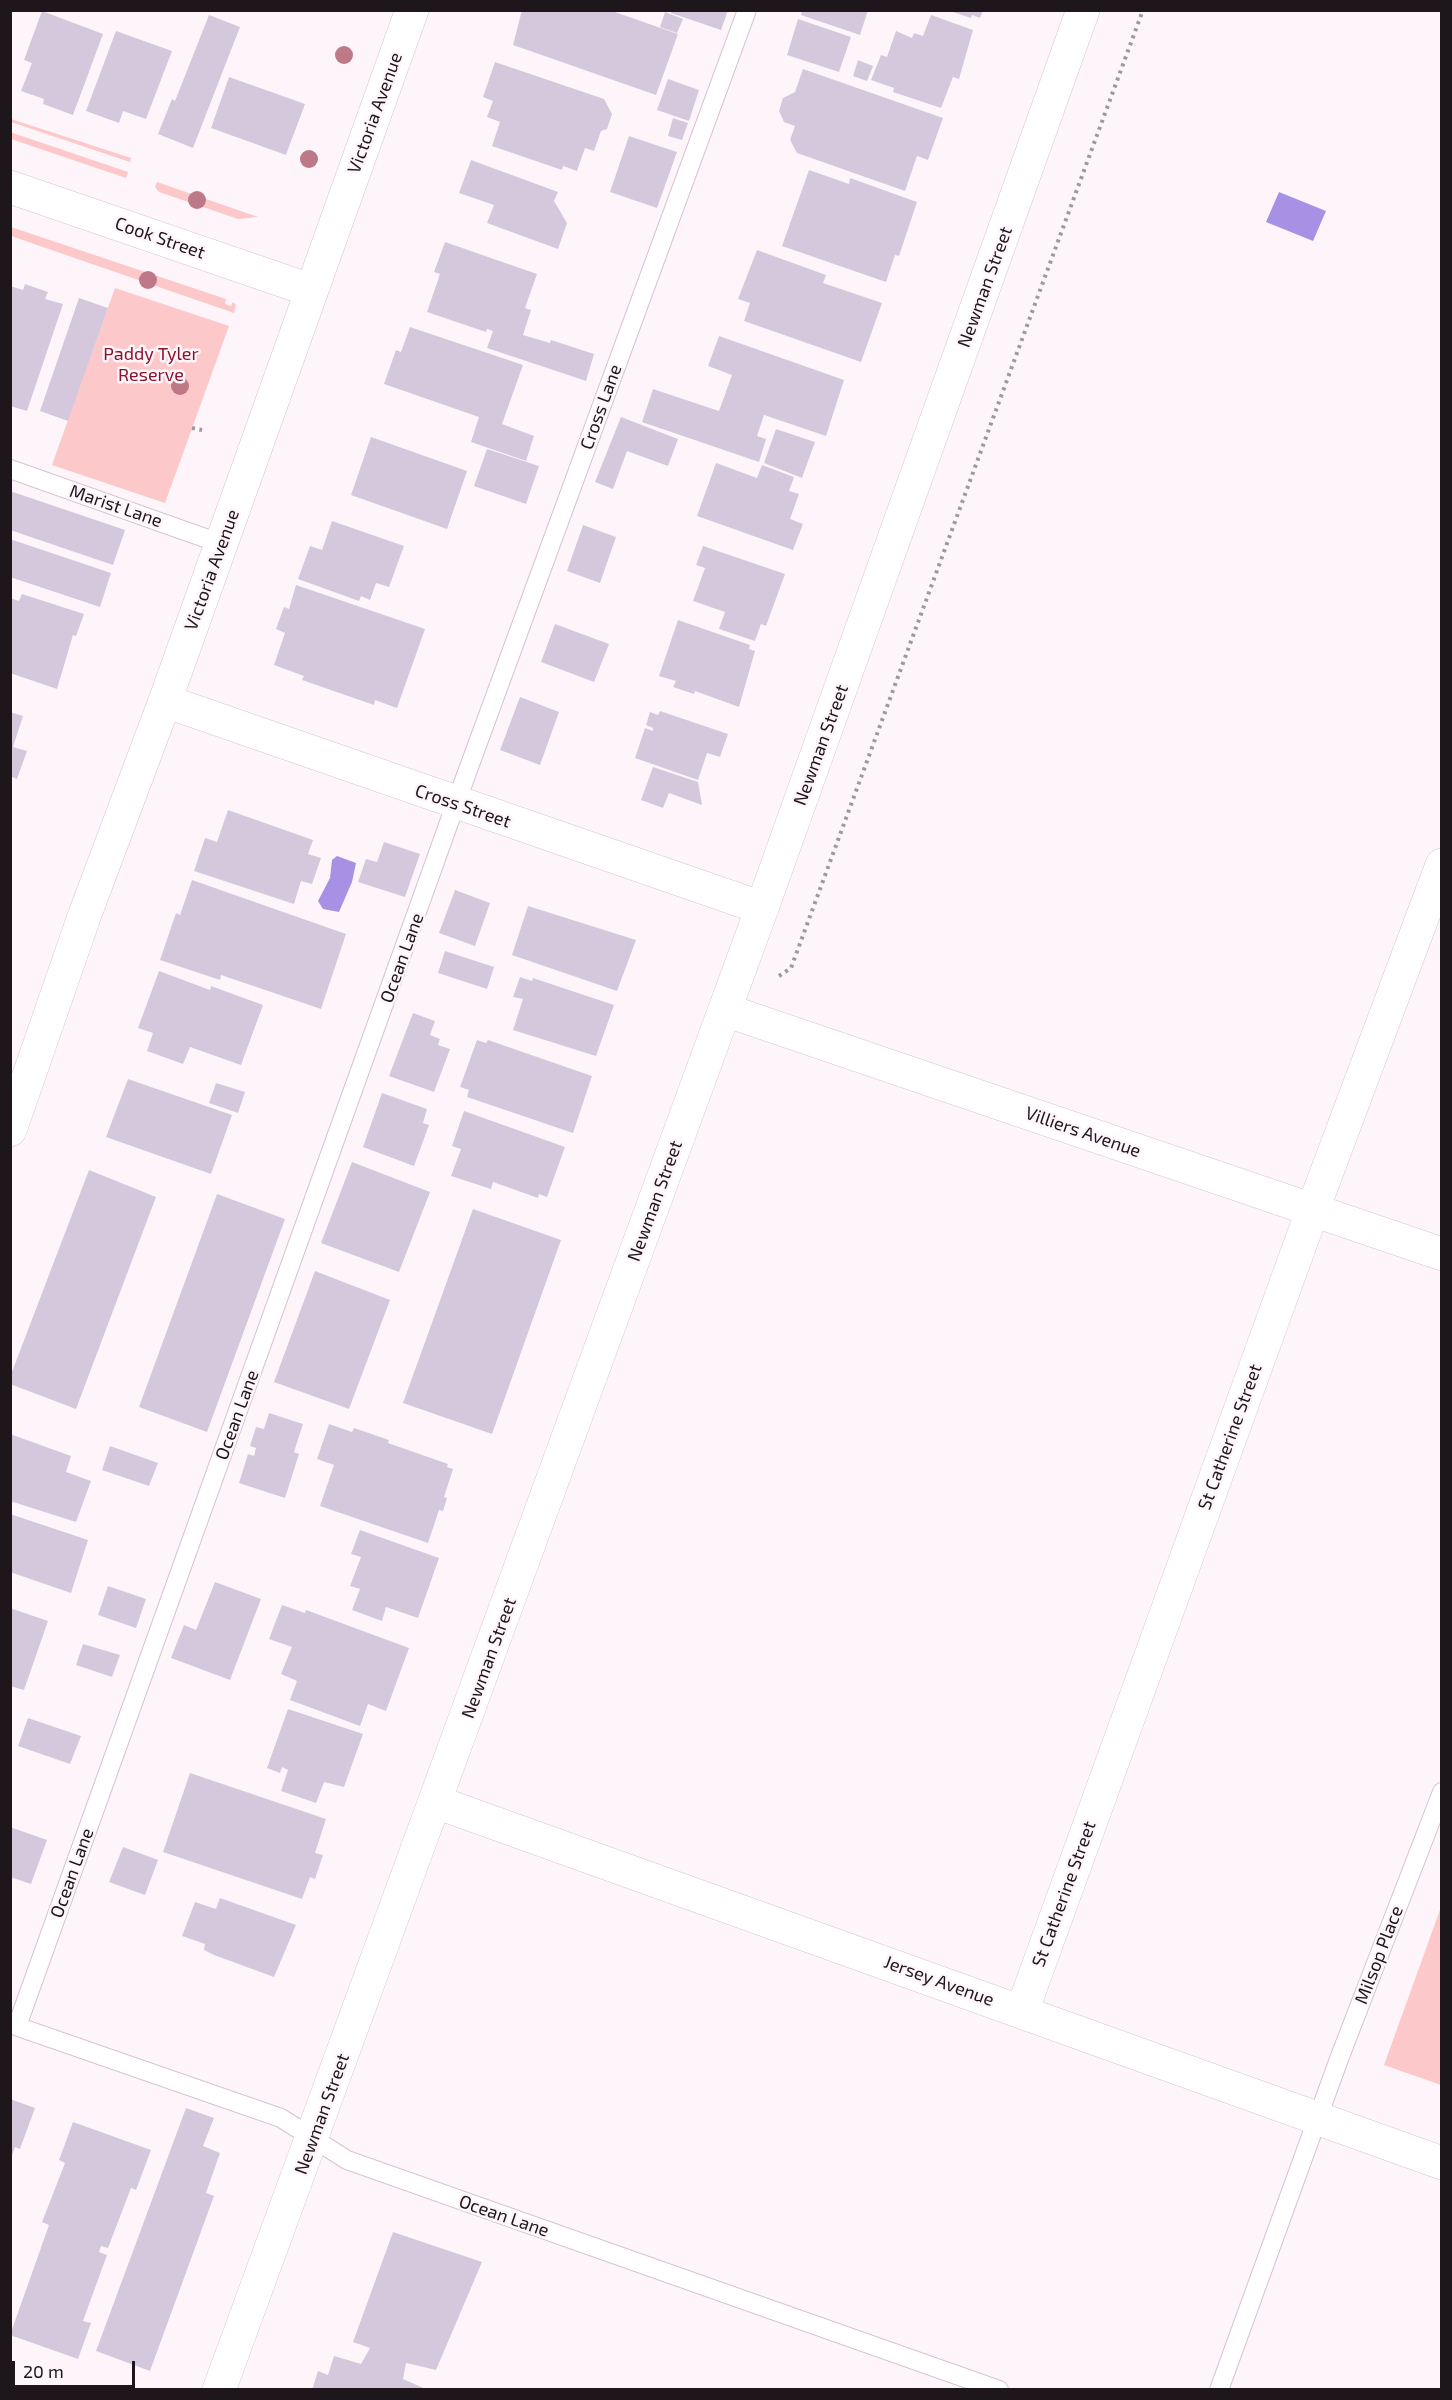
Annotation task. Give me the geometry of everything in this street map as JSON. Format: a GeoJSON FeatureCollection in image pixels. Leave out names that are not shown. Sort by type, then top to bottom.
{"type":"FeatureCollection","features":[{"type":"Feature","properties":{"kind":"street","name":"Victoria Avenue"},"geometry":{"type":"LineString","coordinates":[[10,1130],[85,914],[222,544],[310,290],[412,10]]}},
{"type":"Feature","properties":{"kind":"street","name":"Newman Street"},"geometry":{"type":"LineString","coordinates":[[219,2390],[313,2139],[725,1010],[1083,10]]}},
{"type":"Feature","properties":{"kind":"street","name":"Cook Street"},"geometry":{"type":"LineString","coordinates":[[10,187],[310,290]]}},
{"type":"Feature","properties":{"kind":"street","name":"Cross Street"},"geometry":{"type":"LineString","coordinates":[[165,701],[762,908]]}},
{"type":"Feature","properties":{"kind":"street","name":"St Catherine Street"},"geometry":{"type":"LineString","coordinates":[[1022,2011],[1313,1209],[1442,865]]}},
{"type":"Feature","properties":{"kind":"street","name":"Villiers Avenue"},"geometry":{"type":"LineString","coordinates":[[725,1010],[1442,1254]]}},
{"type":"Feature","properties":{"kind":"street","name":"Jersey Avenue"},"geometry":{"type":"LineString","coordinates":[[436,1802],[1442,2163]]}},
{"type":"Feature","properties":{"kind":"lane","name":"Cross Lane"},"geometry":{"type":"LineString","coordinates":[[458,804],[747,10]]}},
{"type":"Feature","properties":{"kind":"lane","name":"Marist Lane"},"geometry":{"type":"LineString","coordinates":[[10,469],[222,544]]}},
{"type":"Feature","properties":{"kind":"lane","name":"Ocean Lane"},"geometry":{"type":"LineString","coordinates":[[458,804],[14,2025],[281,2118],[347,2160],[999,2390]]}},
{"type":"Feature","properties":{"kind":"lane","name":"Milsop Place"},"geometry":{"type":"LineString","coordinates":[[1219,2390],[1318,2118],[1442,1792]]}},
{"type":"Feature","properties":{"kind":"path"},"geometry":{"type":"LineString","coordinates":[[779,976],[791,968],[1143,10]]}},
{"type":"Feature","properties":{"kind":"path"},"geometry":{"type":"LineString","coordinates":[[192,428],[202,430]]}},
{"type":"Feature","properties":{"kind":"green space"},"geometry":{"type":"Polygon","coordinates":[[[11,119],[131,158],[130,162],[11,122],[11,119]]]}},
{"type":"Feature","properties":{"kind":"green space"},"geometry":{"type":"Polygon","coordinates":[[[10,132],[128,172],[126,178],[11,139],[10,132]]]}},
{"type":"Feature","properties":{"kind":"green space"},"geometry":{"type":"Polygon","coordinates":[[[157,182],[258,217],[238,219],[159,192],[155,187],[157,182]]]}},
{"type":"Feature","properties":{"kind":"green space"},"geometry":{"type":"Polygon","coordinates":[[[11,227],[226,299],[225,304],[231,306],[233,302],[236,305],[234,313],[11,236],[11,227]]]}},
{"type":"Feature","properties":{"kind":"green space","name":"Paddy Tyler Reserve"},"geometry":{"type":"Polygon","coordinates":[[[115,288],[229,326],[165,503],[52,465],[115,288]]]}},
{"type":"Feature","properties":{"kind":"green space"},"geometry":{"type":"Polygon","coordinates":[[[1441,1907],[1442,2085],[1384,2065],[1441,1907]]]}},
{"type":"Feature","properties":{"kind":"shaded area"},"geometry":{"type":"Polygon","coordinates":[[[1279,192],[1326,211],[1313,241],[1266,222],[1279,192]]]}},
{"type":"Feature","properties":{"kind":"shaded area"},"geometry":{"type":"Polygon","coordinates":[[[337,856],[356,863],[352,882],[339,912],[323,909],[318,901],[330,878],[332,860],[337,856]]]}},
{"type":"Feature","properties":{"kind":"building"},"geometry":{"type":"Polygon","coordinates":[[[522,10],[609,10],[678,34],[656,95],[513,45],[522,10]]]}},
{"type":"Feature","properties":{"kind":"building"},"geometry":{"type":"Polygon","coordinates":[[[672,10],[728,10],[721,30],[671,13],[672,10]]]}},
{"type":"Feature","properties":{"kind":"building"},"geometry":{"type":"Polygon","coordinates":[[[802,10],[868,10],[860,35],[801,15],[802,10]]]}},
{"type":"Feature","properties":{"kind":"building"},"geometry":{"type":"Polygon","coordinates":[[[983,10],[980,18],[972,15],[971,18],[950,11],[983,10]]]}},
{"type":"Feature","properties":{"kind":"building"},"geometry":{"type":"Polygon","coordinates":[[[42,11],[103,34],[73,115],[43,104],[44,99],[21,91],[32,63],[24,60],[42,11]]]}},
{"type":"Feature","properties":{"kind":"building"},"geometry":{"type":"Polygon","coordinates":[[[665,12],[683,19],[677,33],[660,27],[665,12]]]}},
{"type":"Feature","properties":{"kind":"building"},"geometry":{"type":"Polygon","coordinates":[[[209,15],[240,27],[193,148],[158,134],[172,99],[175,101],[209,15]]]}},
{"type":"Feature","properties":{"kind":"building"},"geometry":{"type":"Polygon","coordinates":[[[931,15],[973,30],[959,79],[953,77],[941,108],[893,92],[894,88],[871,80],[881,55],[887,57],[896,31],[912,38],[914,33],[923,36],[931,15]]]}},
{"type":"Feature","properties":{"kind":"building"},"geometry":{"type":"Polygon","coordinates":[[[798,19],[851,37],[839,72],[787,55],[798,19]]]}},
{"type":"Feature","properties":{"kind":"building"},"geometry":{"type":"Polygon","coordinates":[[[116,31],[172,51],[146,119],[123,111],[119,123],[86,111],[116,31]]]}},
{"type":"Feature","properties":{"kind":"building"},"geometry":{"type":"Polygon","coordinates":[[[858,60],[873,66],[867,81],[853,76],[858,60]]]}},
{"type":"Feature","properties":{"kind":"building"},"geometry":{"type":"Polygon","coordinates":[[[495,62],[604,99],[612,114],[607,129],[601,131],[594,151],[585,148],[577,171],[563,166],[562,170],[492,146],[500,122],[487,117],[493,101],[483,97],[495,62]]]}},
{"type":"Feature","properties":{"kind":"building"},"geometry":{"type":"Polygon","coordinates":[[[803,69],[943,118],[928,160],[917,156],[905,191],[797,153],[790,140],[795,126],[784,122],[779,111],[783,98],[795,92],[803,69]]]}},
{"type":"Feature","properties":{"kind":"building"},"geometry":{"type":"Polygon","coordinates":[[[229,77],[305,104],[286,155],[211,128],[229,77]]]}},
{"type":"Feature","properties":{"kind":"building"},"geometry":{"type":"Polygon","coordinates":[[[668,79],[699,90],[689,121],[657,110],[668,79]]]}},
{"type":"Feature","properties":{"kind":"building"},"geometry":{"type":"Polygon","coordinates":[[[673,118],[688,123],[682,140],[668,136],[673,118]]]}},
{"type":"Feature","properties":{"kind":"building"},"geometry":{"type":"Polygon","coordinates":[[[629,136],[677,152],[657,208],[610,192],[629,136]]]}},
{"type":"Feature","properties":{"kind":"building"},"geometry":{"type":"Polygon","coordinates":[[[471,160],[558,192],[554,201],[567,223],[558,249],[487,223],[494,205],[459,193],[471,160]]]}},
{"type":"Feature","properties":{"kind":"building"},"geometry":{"type":"Polygon","coordinates":[[[809,170],[849,184],[850,178],[917,202],[899,256],[895,255],[886,282],[782,246],[809,170]]]}},
{"type":"Feature","properties":{"kind":"building"},"geometry":{"type":"Polygon","coordinates":[[[445,242],[537,274],[525,308],[531,310],[523,335],[550,343],[551,340],[594,354],[586,381],[487,348],[493,331],[487,329],[486,332],[427,312],[440,274],[434,272],[445,242]]]}},
{"type":"Feature","properties":{"kind":"building"},"geometry":{"type":"Polygon","coordinates":[[[757,250],[826,275],[823,283],[882,303],[861,362],[744,321],[750,303],[738,299],[757,250]]]}},
{"type":"Feature","properties":{"kind":"building"},"geometry":{"type":"Polygon","coordinates":[[[25,284],[48,292],[45,299],[63,304],[27,411],[10,406],[10,286],[23,290],[25,284]]]}},
{"type":"Feature","properties":{"kind":"building"},"geometry":{"type":"Polygon","coordinates":[[[79,298],[108,308],[68,421],[40,411],[79,298]]]}},
{"type":"Feature","properties":{"kind":"building"},"geometry":{"type":"Polygon","coordinates":[[[410,327],[523,365],[502,424],[534,436],[526,461],[471,442],[479,417],[384,384],[396,350],[401,352],[410,327]]]}},
{"type":"Feature","properties":{"kind":"building"},"geometry":{"type":"Polygon","coordinates":[[[719,336],[844,380],[826,436],[764,415],[757,436],[766,439],[759,462],[642,422],[653,389],[719,411],[732,375],[708,366],[719,336]]]}},
{"type":"Feature","properties":{"kind":"building"},"geometry":{"type":"Polygon","coordinates":[[[621,417],[678,439],[668,466],[627,451],[613,489],[595,482],[621,417]]]}},
{"type":"Feature","properties":{"kind":"building"},"geometry":{"type":"Polygon","coordinates":[[[776,429],[815,442],[802,478],[764,463],[776,429]]]}},
{"type":"Feature","properties":{"kind":"building"},"geometry":{"type":"Polygon","coordinates":[[[371,437],[467,471],[447,529],[351,495],[371,437]]]}},
{"type":"Feature","properties":{"kind":"building"},"geometry":{"type":"Polygon","coordinates":[[[487,449],[539,466],[526,504],[474,486],[487,449]]]}},
{"type":"Feature","properties":{"kind":"building"},"geometry":{"type":"Polygon","coordinates":[[[716,463],[757,478],[762,465],[794,477],[789,491],[799,494],[790,519],[803,524],[793,550],[697,516],[716,463]]]}},
{"type":"Feature","properties":{"kind":"building"},"geometry":{"type":"Polygon","coordinates":[[[10,491],[125,530],[113,565],[10,530],[10,491]]]}},
{"type":"Feature","properties":{"kind":"building"},"geometry":{"type":"Polygon","coordinates":[[[332,521],[404,546],[389,587],[376,583],[370,600],[361,596],[359,601],[298,579],[310,546],[322,550],[332,521]]]}},
{"type":"Feature","properties":{"kind":"building"},"geometry":{"type":"Polygon","coordinates":[[[583,525],[616,537],[600,583],[567,571],[583,525]]]}},
{"type":"Feature","properties":{"kind":"building"},"geometry":{"type":"Polygon","coordinates":[[[10,539],[111,573],[100,607],[10,577],[10,539]]]}},
{"type":"Feature","properties":{"kind":"building"},"geometry":{"type":"Polygon","coordinates":[[[703,546],[785,574],[766,626],[761,624],[755,641],[719,629],[725,612],[693,601],[705,568],[696,565],[703,546]]]}},
{"type":"Feature","properties":{"kind":"building"},"geometry":{"type":"Polygon","coordinates":[[[296,585],[425,629],[397,708],[375,700],[374,705],[302,680],[304,676],[274,665],[285,633],[276,629],[284,607],[289,609],[296,585]]]}},
{"type":"Feature","properties":{"kind":"building"},"geometry":{"type":"Polygon","coordinates":[[[22,594],[84,614],[76,636],[73,635],[57,689],[10,673],[10,598],[19,601],[22,594]]]}},
{"type":"Feature","properties":{"kind":"building"},"geometry":{"type":"Polygon","coordinates":[[[678,620],[750,645],[749,649],[755,651],[739,707],[695,691],[694,694],[673,687],[676,681],[659,676],[678,620]]]}},
{"type":"Feature","properties":{"kind":"building"},"geometry":{"type":"Polygon","coordinates":[[[555,624],[609,644],[594,682],[541,662],[555,624]]]}},
{"type":"Feature","properties":{"kind":"building"},"geometry":{"type":"Polygon","coordinates":[[[520,697],[559,712],[540,765],[500,750],[520,697]]]}},
{"type":"Feature","properties":{"kind":"building"},"geometry":{"type":"Polygon","coordinates":[[[660,711],[728,734],[720,757],[707,753],[698,780],[635,758],[645,728],[653,731],[653,728],[646,725],[650,712],[658,715],[660,711]]]}},
{"type":"Feature","properties":{"kind":"building"},"geometry":{"type":"Polygon","coordinates":[[[10,712],[23,716],[13,747],[27,751],[17,779],[10,776],[10,712]]]}},
{"type":"Feature","properties":{"kind":"building"},"geometry":{"type":"Polygon","coordinates":[[[653,767],[698,782],[702,805],[669,793],[663,808],[641,800],[653,767]]]}},
{"type":"Feature","properties":{"kind":"building"},"geometry":{"type":"Polygon","coordinates":[[[228,810],[313,840],[308,854],[321,858],[312,884],[301,881],[294,904],[194,871],[205,838],[217,842],[228,810]]]}},
{"type":"Feature","properties":{"kind":"building"},"geometry":{"type":"Polygon","coordinates":[[[384,842],[420,854],[405,897],[358,882],[366,859],[377,862],[384,842]]]}},
{"type":"Feature","properties":{"kind":"building"},"geometry":{"type":"Polygon","coordinates":[[[192,880],[346,934],[321,1009],[221,975],[220,980],[160,960],[176,913],[180,915],[192,880]]]}},
{"type":"Feature","properties":{"kind":"building"},"geometry":{"type":"Polygon","coordinates":[[[455,890],[490,903],[475,946],[439,933],[455,890]]]}},
{"type":"Feature","properties":{"kind":"building"},"geometry":{"type":"Polygon","coordinates":[[[528,906],[636,940],[617,991],[512,955],[528,906]]]}},
{"type":"Feature","properties":{"kind":"building"},"geometry":{"type":"Polygon","coordinates":[[[445,951],[494,967],[487,989],[438,973],[445,951]]]}},
{"type":"Feature","properties":{"kind":"building"},"geometry":{"type":"Polygon","coordinates":[[[159,971],[210,990],[211,986],[263,1005],[241,1065],[190,1047],[183,1064],[147,1051],[153,1033],[138,1028],[159,971]]]}},
{"type":"Feature","properties":{"kind":"building"},"geometry":{"type":"Polygon","coordinates":[[[520,977],[532,981],[533,978],[614,1005],[596,1056],[513,1030],[523,999],[513,997],[520,977]]]}},
{"type":"Feature","properties":{"kind":"building"},"geometry":{"type":"Polygon","coordinates":[[[413,1013],[435,1021],[430,1035],[440,1039],[438,1045],[450,1049],[434,1092],[389,1076],[413,1013]]]}},
{"type":"Feature","properties":{"kind":"building"},"geometry":{"type":"Polygon","coordinates":[[[477,1040],[486,1043],[488,1040],[592,1076],[573,1133],[467,1097],[469,1090],[460,1087],[477,1040]]]}},
{"type":"Feature","properties":{"kind":"building"},"geometry":{"type":"Polygon","coordinates":[[[128,1079],[232,1115],[211,1174],[106,1137],[128,1079]]]}},
{"type":"Feature","properties":{"kind":"building"},"geometry":{"type":"Polygon","coordinates":[[[216,1083],[245,1092],[238,1113],[209,1103],[216,1083]]]}},
{"type":"Feature","properties":{"kind":"building"},"geometry":{"type":"Polygon","coordinates":[[[382,1093],[427,1109],[423,1123],[429,1125],[414,1166],[363,1147],[382,1093]]]}},
{"type":"Feature","properties":{"kind":"building"},"geometry":{"type":"Polygon","coordinates":[[[464,1111],[565,1147],[547,1197],[539,1194],[538,1198],[493,1182],[491,1189],[451,1176],[461,1149],[452,1146],[464,1111]]]}},
{"type":"Feature","properties":{"kind":"building"},"geometry":{"type":"Polygon","coordinates":[[[352,1162],[430,1192],[399,1272],[321,1243],[352,1162]]]}},
{"type":"Feature","properties":{"kind":"building"},"geometry":{"type":"Polygon","coordinates":[[[89,1170],[156,1197],[76,1409],[10,1384],[10,1377],[89,1170]]]}},
{"type":"Feature","properties":{"kind":"building"},"geometry":{"type":"Polygon","coordinates":[[[217,1194],[285,1219],[207,1432],[139,1407],[217,1194]]]}},
{"type":"Feature","properties":{"kind":"building"},"geometry":{"type":"Polygon","coordinates":[[[473,1209],[561,1240],[492,1434],[403,1403],[473,1209]]]}},
{"type":"Feature","properties":{"kind":"building"},"geometry":{"type":"Polygon","coordinates":[[[315,1271],[390,1300],[349,1409],[274,1382],[315,1271]]]}},
{"type":"Feature","properties":{"kind":"building"},"geometry":{"type":"Polygon","coordinates":[[[269,1413],[303,1424],[294,1452],[299,1454],[285,1498],[239,1483],[248,1454],[254,1456],[256,1448],[250,1446],[256,1427],[264,1429],[269,1413]]]}},
{"type":"Feature","properties":{"kind":"building"},"geometry":{"type":"Polygon","coordinates":[[[329,1424],[352,1432],[354,1428],[389,1440],[388,1443],[448,1464],[447,1467],[453,1469],[444,1497],[447,1498],[443,1511],[439,1510],[428,1543],[320,1506],[334,1465],[317,1459],[329,1424]]]}},
{"type":"Feature","properties":{"kind":"building"},"geometry":{"type":"Polygon","coordinates":[[[10,1434],[71,1456],[66,1472],[91,1481],[76,1522],[10,1501],[10,1434]]]}},
{"type":"Feature","properties":{"kind":"building"},"geometry":{"type":"Polygon","coordinates":[[[110,1446],[158,1463],[149,1486],[102,1470],[110,1446]]]}},
{"type":"Feature","properties":{"kind":"building"},"geometry":{"type":"Polygon","coordinates":[[[10,1514],[88,1540],[71,1593],[10,1572],[10,1514]]]}},
{"type":"Feature","properties":{"kind":"building"},"geometry":{"type":"Polygon","coordinates":[[[360,1530],[439,1558],[418,1618],[386,1607],[382,1621],[352,1610],[360,1589],[350,1586],[361,1557],[351,1554],[360,1530]]]}},
{"type":"Feature","properties":{"kind":"building"},"geometry":{"type":"Polygon","coordinates":[[[215,1582],[261,1599],[230,1680],[171,1658],[184,1625],[196,1630],[215,1582]]]}},
{"type":"Feature","properties":{"kind":"building"},"geometry":{"type":"Polygon","coordinates":[[[108,1586],[146,1599],[136,1628],[98,1615],[108,1586]]]}},
{"type":"Feature","properties":{"kind":"building"},"geometry":{"type":"Polygon","coordinates":[[[282,1605],[305,1613],[306,1610],[409,1648],[386,1711],[368,1704],[360,1726],[290,1700],[297,1681],[281,1674],[292,1647],[269,1639],[282,1605]]]}},
{"type":"Feature","properties":{"kind":"building"},"geometry":{"type":"Polygon","coordinates":[[[10,1608],[48,1621],[24,1690],[10,1686],[10,1608]]]}},
{"type":"Feature","properties":{"kind":"building"},"geometry":{"type":"Polygon","coordinates":[[[83,1644],[120,1655],[112,1677],[76,1665],[83,1644]]]}},
{"type":"Feature","properties":{"kind":"building"},"geometry":{"type":"Polygon","coordinates":[[[288,1709],[363,1734],[344,1787],[324,1782],[316,1803],[281,1791],[288,1770],[282,1767],[280,1773],[267,1768],[288,1709]]]}},
{"type":"Feature","properties":{"kind":"building"},"geometry":{"type":"Polygon","coordinates":[[[28,1718],[81,1736],[70,1764],[18,1746],[28,1718]]]}},
{"type":"Feature","properties":{"kind":"building"},"geometry":{"type":"Polygon","coordinates":[[[190,1773],[326,1819],[315,1853],[323,1855],[315,1879],[310,1877],[302,1899],[163,1852],[190,1773]]]}},
{"type":"Feature","properties":{"kind":"building"},"geometry":{"type":"Polygon","coordinates":[[[10,1827],[47,1840],[31,1884],[10,1877],[10,1827]]]}},
{"type":"Feature","properties":{"kind":"building"},"geometry":{"type":"Polygon","coordinates":[[[123,1847],[158,1860],[145,1895],[109,1882],[123,1847]]]}},
{"type":"Feature","properties":{"kind":"building"},"geometry":{"type":"Polygon","coordinates":[[[220,1898],[296,1925],[274,1977],[214,1955],[204,1950],[205,1944],[182,1936],[195,1902],[216,1909],[220,1898]]]}},
{"type":"Feature","properties":{"kind":"building"},"geometry":{"type":"Polygon","coordinates":[[[10,2099],[35,2108],[20,2149],[15,2147],[11,2158],[10,2099]]]}},
{"type":"Feature","properties":{"kind":"building"},"geometry":{"type":"Polygon","coordinates":[[[186,2108],[214,2118],[203,2146],[220,2153],[206,2193],[214,2196],[150,2371],[96,2351],[186,2108]]]}},
{"type":"Feature","properties":{"kind":"building"},"geometry":{"type":"Polygon","coordinates":[[[73,2122],[151,2150],[136,2190],[131,2188],[108,2248],[101,2246],[99,2252],[107,2255],[83,2321],[91,2323],[78,2359],[10,2335],[49,2225],[42,2222],[65,2163],[59,2160],[73,2122]]]}},
{"type":"Feature","properties":{"kind":"building"},"geometry":{"type":"Polygon","coordinates":[[[393,2232],[482,2262],[436,2370],[406,2363],[403,2379],[428,2390],[312,2390],[318,2371],[328,2375],[334,2356],[361,2364],[370,2348],[353,2342],[393,2232]]]}}]}
